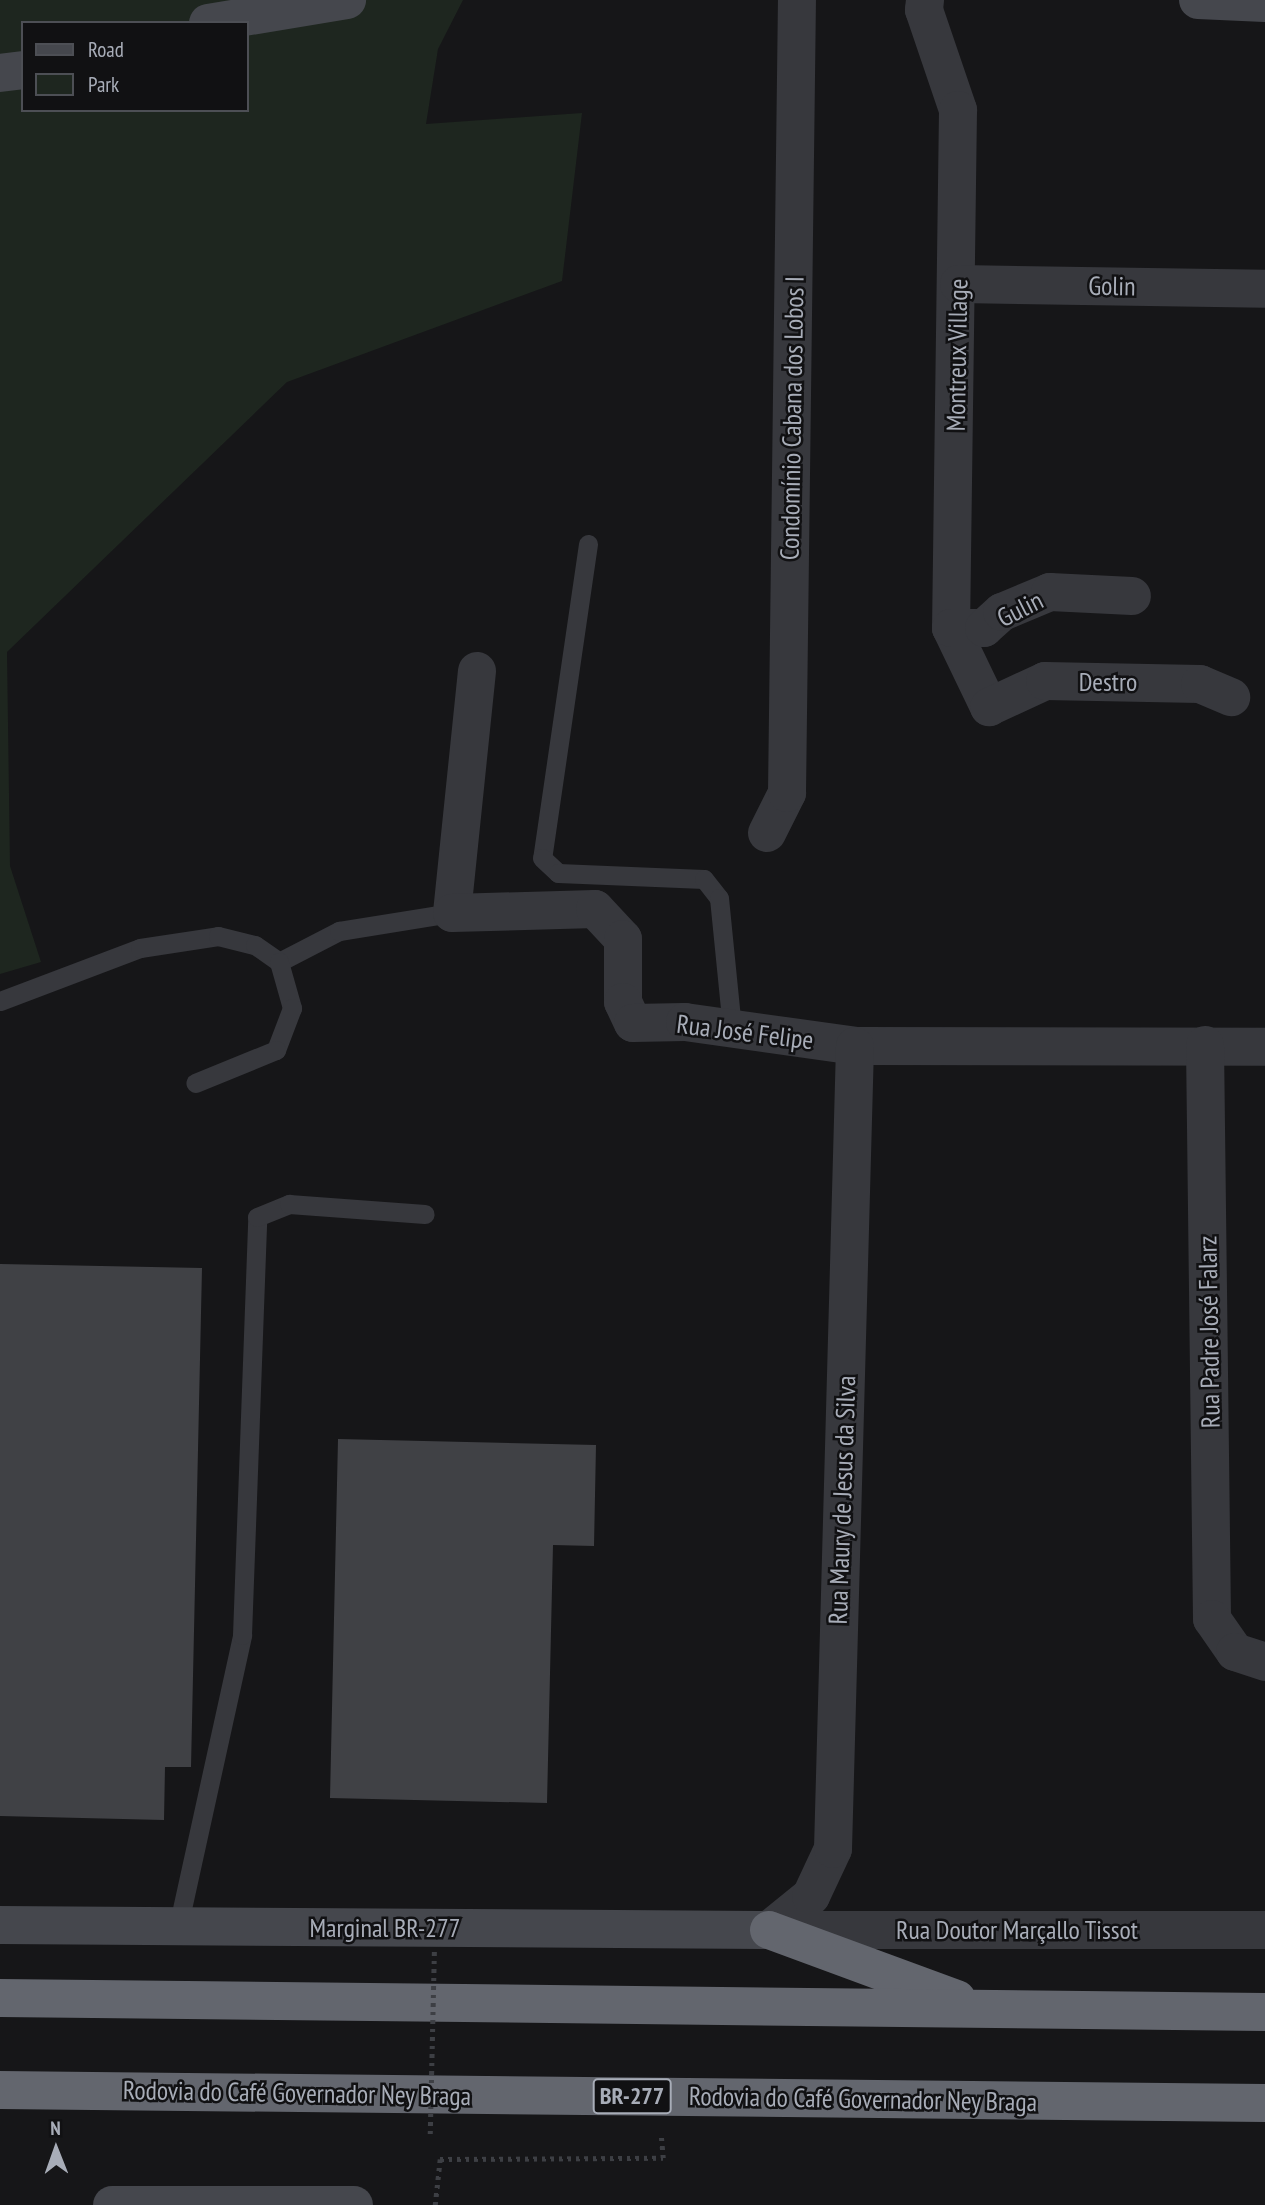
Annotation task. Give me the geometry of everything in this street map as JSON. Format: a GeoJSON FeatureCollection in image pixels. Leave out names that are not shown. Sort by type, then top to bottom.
{"type":"FeatureCollection","features":[{"type":"Feature","properties":{"kind":"highway"},"geometry":{"type":"LineString","coordinates":[[769,1930],[986,2009]]}},
{"type":"Feature","properties":{"kind":"highway"},"geometry":{"type":"LineString","coordinates":[[0,1998],[1265,2012]]}},
{"type":"Feature","properties":{"kind":"highway","name":"Rodovia do Café Governador Ney Braga"},"geometry":{"type":"LineString","coordinates":[[0,2090],[1265,2103]]}},
{"type":"Feature","properties":{"kind":"street"},"geometry":{"type":"LineString","coordinates":[[220,21],[347,0]]}},
{"type":"Feature","properties":{"kind":"street","name":"Condomínio Cabana dos Lobos I"},"geometry":{"type":"LineString","coordinates":[[767,832],[787,793],[797,0]]}},
{"type":"Feature","properties":{"kind":"street","name":"Montreux Village"},"geometry":{"type":"LineString","coordinates":[[925,0],[924,10],[958,110],[959,284],[951,628],[989,707]]}},
{"type":"Feature","properties":{"kind":"street"},"geometry":{"type":"LineString","coordinates":[[1198,0],[1265,3]]}},
{"type":"Feature","properties":{"kind":"street"},"geometry":{"type":"LineString","coordinates":[[0,73],[21,69]]}},
{"type":"Feature","properties":{"kind":"street","name":"Golin"},"geometry":{"type":"LineString","coordinates":[[959,284],[1265,289]]}},
{"type":"Feature","properties":{"kind":"street","name":"Gulin"},"geometry":{"type":"LineString","coordinates":[[951,628],[984,628],[1002,612],[1050,593],[1132,596]]}},
{"type":"Feature","properties":{"kind":"street"},"geometry":{"type":"LineString","coordinates":[[452,913],[477,671]]}},
{"type":"Feature","properties":{"kind":"street","name":"Destro"},"geometry":{"type":"LineString","coordinates":[[989,707],[1045,681],[1200,684],[1231,697]]}},
{"type":"Feature","properties":{"kind":"street","name":"Rua José Felipe"},"geometry":{"type":"LineString","coordinates":[[452,913],[596,909],[623,939],[623,1002],[633,1023],[685,1023],[855,1046],[1265,1046]]}},
{"type":"Feature","properties":{"kind":"street","name":"Rua Padre José Falarz"},"geometry":{"type":"LineString","coordinates":[[1205,1045],[1212,1619],[1235,1652],[1265,1662]]}},
{"type":"Feature","properties":{"kind":"street","name":"Rua Maury de Jesus da Silva"},"geometry":{"type":"LineString","coordinates":[[769,1930],[811,1896],[833,1849],[855,1046]]}},
{"type":"Feature","properties":{"kind":"street","name":"Marginal BR-277"},"geometry":{"type":"LineString","coordinates":[[0,1925],[769,1930]]}},
{"type":"Feature","properties":{"kind":"street","name":"Rua Doutor Marçallo Tissot"},"geometry":{"type":"LineString","coordinates":[[769,1930],[1265,1930]]}},
{"type":"Feature","properties":{"kind":"street"},"geometry":{"type":"LineString","coordinates":[[112,2205],[355,2205]]}},
{"type":"Feature","properties":{"kind":"lane"},"geometry":{"type":"LineString","coordinates":[[587,544],[542,858],[558,873],[704,879],[719,898],[732,1029]]}},
{"type":"Feature","properties":{"kind":"lane","name":"Rua José Felipe"},"geometry":{"type":"LineString","coordinates":[[279,962],[339,931],[452,913]]}},
{"type":"Feature","properties":{"kind":"lane"},"geometry":{"type":"LineString","coordinates":[[0,1001],[140,947],[218,936],[255,945],[279,962],[292,1007],[276,1050],[194,1083]]}},
{"type":"Feature","properties":{"kind":"lane"},"geometry":{"type":"LineString","coordinates":[[178,1927],[242,1635],[257,1217],[289,1204],[425,1214]]}},
{"type":"Feature","properties":{"kind":"path"},"geometry":{"type":"LineString","coordinates":[[434,1951],[430,2134],[444,2134]]}},
{"type":"Feature","properties":{"kind":"path"},"geometry":{"type":"LineString","coordinates":[[436,2205],[440,2159],[663,2158],[661,2133],[647,2133]]}},
{"type":"Feature","properties":{"kind":"green space"},"geometry":{"type":"Polygon","coordinates":[[[0,0],[463,0],[438,49],[426,124],[582,113],[562,281],[287,382],[7,652],[10,866],[41,962],[0,974],[0,0]]]}},
{"type":"Feature","properties":{"kind":"building"},"geometry":{"type":"Polygon","coordinates":[[[0,1264],[202,1268],[191,1767],[165,1767],[164,1820],[0,1816],[0,1264]]]}},
{"type":"Feature","properties":{"kind":"building"},"geometry":{"type":"Polygon","coordinates":[[[338,1439],[596,1445],[594,1546],[553,1545],[547,1803],[330,1798],[338,1439]]]}}]}
